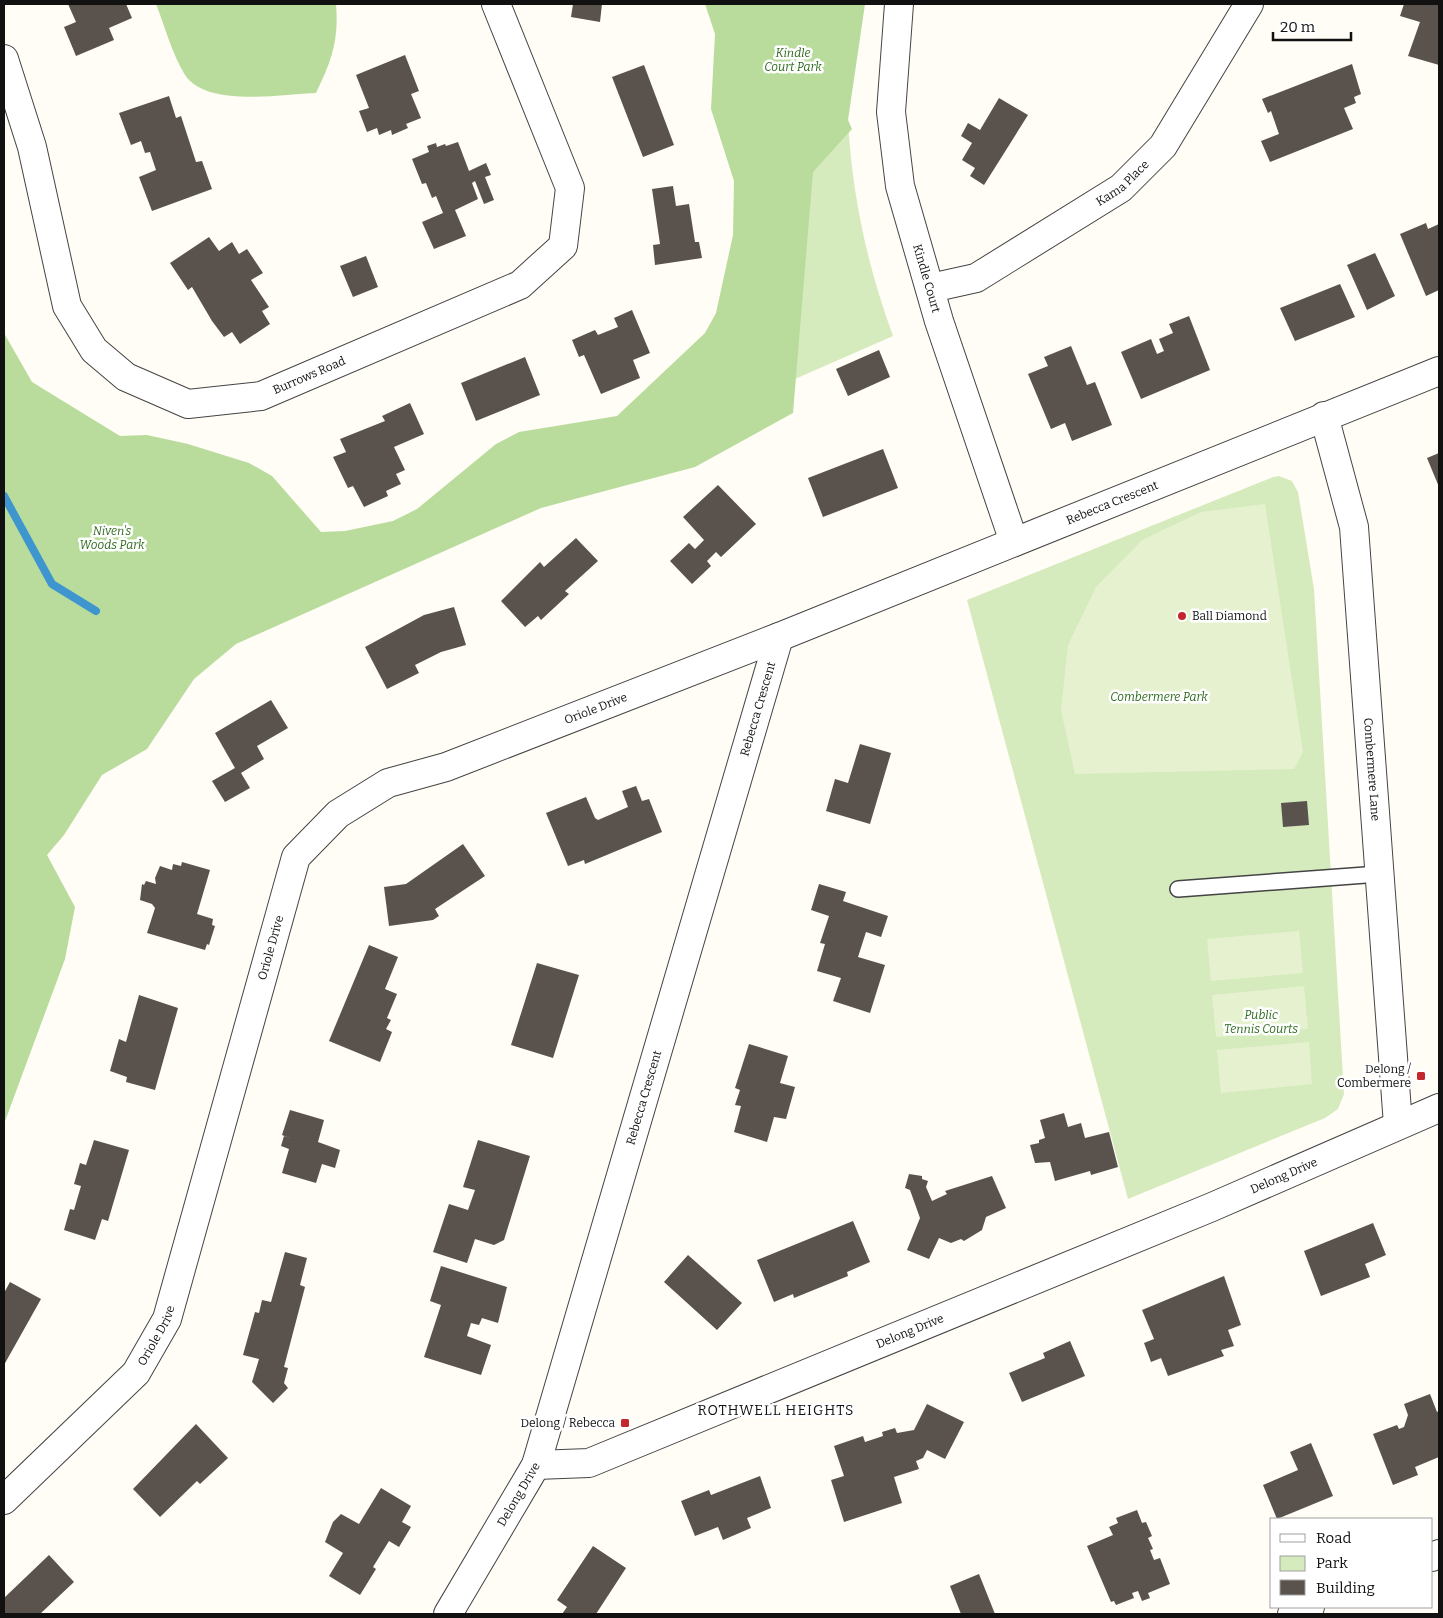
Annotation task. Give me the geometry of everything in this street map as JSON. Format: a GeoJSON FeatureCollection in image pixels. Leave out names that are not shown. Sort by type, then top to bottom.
{"type":"FeatureCollection","features":[{"type":"Feature","properties":{"kind":"street","name":"Burrows Road"},"geometry":{"type":"LineString","coordinates":[[4,59],[32,147],[67,306],[94,350],[126,377],[188,404],[261,396],[520,285],[563,246],[570,188],[496,4]]}},
{"type":"Feature","properties":{"kind":"street","name":"Kindle Court"},"geometry":{"type":"LineString","coordinates":[[899,4],[891,112],[900,186],[939,321],[1014,542]]}},
{"type":"Feature","properties":{"kind":"street","name":"Kama Place"},"geometry":{"type":"LineString","coordinates":[[931,288],[976,278],[1120,188],[1163,146],[1249,4]]}},
{"type":"Feature","properties":{"kind":"street","name":"Rebecca Crescent"},"geometry":{"type":"LineString","coordinates":[[536,1465],[778,636],[1439,371]]}},
{"type":"Feature","properties":{"kind":"street","name":"Combermere Lane"},"geometry":{"type":"LineString","coordinates":[[1324,416],[1354,527],[1398,1125]]}},
{"type":"Feature","properties":{"kind":"street","name":"Oriole Drive"},"geometry":{"type":"LineString","coordinates":[[4,1500],[136,1373],[167,1319],[296,857],[338,814],[388,782],[446,767],[778,636]]}},
{"type":"Feature","properties":{"kind":"street","name":"Delong Drive"},"geometry":{"type":"LineString","coordinates":[[448,1614],[536,1465],[589,1463],[1212,1207],[1439,1108]]}},
{"type":"Feature","properties":{"kind":"street"},"geometry":{"type":"LineString","coordinates":[[1292,1614],[1307,1608]]}},
{"type":"Feature","properties":{"kind":"lane"},"geometry":{"type":"LineString","coordinates":[[1178,889],[1379,874]]}},
{"type":"Feature","properties":{"kind":"green space"},"geometry":{"type":"Polygon","coordinates":[[[156,4],[336,4],[337,17],[333,50],[316,93],[246,97],[210,92],[196,85],[185,75],[180,67],[156,4]]]}},
{"type":"Feature","properties":{"kind":"green space","name":"Niven's Woods Park"},"geometry":{"type":"Polygon","coordinates":[[[705,4],[865,4],[848,120],[852,129],[813,172],[793,413],[695,467],[541,508],[236,644],[194,679],[147,749],[102,775],[64,835],[47,855],[75,907],[65,959],[4,1124],[4,333],[32,382],[120,436],[147,435],[188,444],[249,463],[272,476],[321,532],[345,531],[393,521],[417,509],[496,444],[519,432],[617,416],[705,333],[716,313],[733,235],[734,181],[711,109],[715,34],[705,4]]]}},
{"type":"Feature","properties":{"kind":"green space","name":"Kindle Court Park"},"geometry":{"type":"Polygon","coordinates":[[[739,68],[848,120],[853,175],[862,230],[868,256],[893,336],[779,386],[739,68]]]}},
{"type":"Feature","properties":{"kind":"green space","name":"Combermere Park"},"geometry":{"type":"Polygon","coordinates":[[[1279,476],[1292,481],[1298,492],[1314,589],[1344,1094],[1338,1109],[1325,1118],[1128,1199],[967,600],[1279,476]]]}},
{"type":"Feature","properties":{"kind":"green space","name":"Ball Diamond"},"geometry":{"type":"Polygon","coordinates":[[[1265,504],[1303,752],[1294,769],[1075,774],[1061,710],[1068,645],[1096,587],[1142,540],[1201,512],[1265,504]]]}},
{"type":"Feature","properties":{"kind":"green space"},"geometry":{"type":"Polygon","coordinates":[[[1299,931],[1303,973],[1211,981],[1207,939],[1299,931]]]}},
{"type":"Feature","properties":{"kind":"green space","name":"Public Tennis Courts"},"geometry":{"type":"Polygon","coordinates":[[[1304,986],[1308,1029],[1216,1037],[1212,995],[1304,986]]]}},
{"type":"Feature","properties":{"kind":"green space"},"geometry":{"type":"Polygon","coordinates":[[[1309,1042],[1312,1084],[1221,1093],[1217,1050],[1309,1042]]]}},
{"type":"Feature","properties":{"kind":"building"},"geometry":{"type":"Polygon","coordinates":[[[68,4],[126,4],[132,18],[109,28],[114,40],[76,56],[64,27],[76,22],[68,4]]]}},
{"type":"Feature","properties":{"kind":"building"},"geometry":{"type":"Polygon","coordinates":[[[573,4],[602,4],[600,22],[571,17],[573,4]]]}},
{"type":"Feature","properties":{"kind":"building"},"geometry":{"type":"Polygon","coordinates":[[[1404,4],[1439,4],[1439,65],[1408,56],[1420,22],[1400,16],[1404,4]]]}},
{"type":"Feature","properties":{"kind":"building"},"geometry":{"type":"Polygon","coordinates":[[[405,55],[419,91],[411,94],[421,118],[406,124],[408,128],[392,135],[391,130],[379,135],[377,128],[367,132],[359,111],[369,108],[356,75],[405,55]]]}},
{"type":"Feature","properties":{"kind":"building"},"geometry":{"type":"Polygon","coordinates":[[[1352,64],[1361,94],[1354,97],[1356,103],[1344,108],[1353,129],[1270,162],[1261,141],[1279,134],[1271,111],[1268,113],[1262,99],[1352,64]]]}},
{"type":"Feature","properties":{"kind":"building"},"geometry":{"type":"Polygon","coordinates":[[[644,65],[674,145],[643,157],[612,77],[644,65]]]}},
{"type":"Feature","properties":{"kind":"building"},"geometry":{"type":"Polygon","coordinates":[[[169,96],[176,118],[181,116],[196,162],[202,161],[212,189],[152,211],[139,177],[156,170],[150,152],[145,153],[141,141],[131,145],[119,113],[169,96]]]}},
{"type":"Feature","properties":{"kind":"building"},"geometry":{"type":"Polygon","coordinates":[[[999,98],[1028,115],[984,185],[970,176],[975,168],[962,160],[972,143],[961,136],[968,123],[980,130],[999,98]]]}},
{"type":"Feature","properties":{"kind":"building"},"geometry":{"type":"Polygon","coordinates":[[[458,142],[469,171],[486,163],[491,175],[485,177],[494,200],[484,204],[475,181],[472,183],[478,199],[455,210],[466,236],[434,249],[422,222],[443,213],[436,196],[432,198],[426,183],[422,184],[412,159],[429,152],[427,146],[436,143],[437,147],[445,144],[446,146],[458,142]]]}},
{"type":"Feature","properties":{"kind":"building"},"geometry":{"type":"Polygon","coordinates":[[[673,186],[676,206],[689,204],[695,242],[699,242],[702,258],[655,265],[653,245],[660,244],[652,189],[673,186]]]}},
{"type":"Feature","properties":{"kind":"building"},"geometry":{"type":"Polygon","coordinates":[[[1426,223],[1428,229],[1439,224],[1439,290],[1426,296],[1400,234],[1426,223]]]}},
{"type":"Feature","properties":{"kind":"building"},"geometry":{"type":"Polygon","coordinates":[[[209,237],[219,251],[232,242],[239,254],[247,249],[263,273],[251,280],[269,307],[262,311],[270,324],[240,344],[232,332],[224,337],[192,287],[188,290],[170,263],[209,237]]]}},
{"type":"Feature","properties":{"kind":"building"},"geometry":{"type":"Polygon","coordinates":[[[1375,253],[1395,296],[1367,310],[1347,265],[1375,253]]]}},
{"type":"Feature","properties":{"kind":"building"},"geometry":{"type":"Polygon","coordinates":[[[366,256],[378,287],[353,297],[340,266],[366,256]]]}},
{"type":"Feature","properties":{"kind":"building"},"geometry":{"type":"Polygon","coordinates":[[[1340,284],[1355,317],[1295,341],[1280,308],[1340,284]]]}},
{"type":"Feature","properties":{"kind":"building"},"geometry":{"type":"Polygon","coordinates":[[[632,310],[650,353],[633,360],[640,378],[601,394],[584,355],[579,357],[572,340],[595,330],[598,335],[618,327],[614,318],[632,310]]]}},
{"type":"Feature","properties":{"kind":"building"},"geometry":{"type":"Polygon","coordinates":[[[1189,316],[1210,370],[1141,399],[1121,352],[1151,339],[1157,354],[1164,351],[1159,339],[1173,333],[1169,324],[1189,316]]]}},
{"type":"Feature","properties":{"kind":"building"},"geometry":{"type":"Polygon","coordinates":[[[1071,346],[1087,385],[1095,382],[1112,425],[1072,441],[1065,423],[1051,429],[1028,374],[1048,366],[1044,357],[1071,346]]]}},
{"type":"Feature","properties":{"kind":"building"},"geometry":{"type":"Polygon","coordinates":[[[879,350],[890,377],[848,396],[836,369],[879,350]]]}},
{"type":"Feature","properties":{"kind":"building"},"geometry":{"type":"Polygon","coordinates":[[[525,357],[540,395],[476,421],[461,383],[525,357]]]}},
{"type":"Feature","properties":{"kind":"building"},"geometry":{"type":"Polygon","coordinates":[[[410,403],[424,434],[394,447],[405,470],[396,474],[401,484],[386,491],[388,496],[364,507],[353,486],[348,488],[333,457],[346,452],[340,439],[385,421],[382,416],[410,403]]]}},
{"type":"Feature","properties":{"kind":"building"},"geometry":{"type":"Polygon","coordinates":[[[883,449],[898,488],[823,517],[808,478],[883,449]]]}},
{"type":"Feature","properties":{"kind":"building"},"geometry":{"type":"Polygon","coordinates":[[[1439,453],[1439,487],[1427,458],[1439,453]]]}},
{"type":"Feature","properties":{"kind":"building"},"geometry":{"type":"Polygon","coordinates":[[[718,485],[756,524],[721,557],[716,552],[707,561],[711,566],[692,584],[670,561],[689,543],[695,549],[704,540],[683,517],[718,485]]]}},
{"type":"Feature","properties":{"kind":"building"},"geometry":{"type":"Polygon","coordinates":[[[576,538],[598,561],[565,591],[569,594],[541,620],[538,616],[525,627],[501,601],[540,562],[544,567],[576,538]]]}},
{"type":"Feature","properties":{"kind":"building"},"geometry":{"type":"Polygon","coordinates":[[[454,607],[466,645],[441,652],[415,665],[419,673],[387,689],[365,647],[424,615],[454,607]]]}},
{"type":"Feature","properties":{"kind":"building"},"geometry":{"type":"Polygon","coordinates":[[[271,700],[288,728],[257,746],[264,759],[241,773],[250,788],[225,802],[212,781],[235,768],[215,733],[271,700]]]}},
{"type":"Feature","properties":{"kind":"building"},"geometry":{"type":"Polygon","coordinates":[[[860,744],[891,753],[870,824],[826,811],[835,779],[848,783],[860,744]]]}},
{"type":"Feature","properties":{"kind":"building"},"geometry":{"type":"Polygon","coordinates":[[[636,786],[642,801],[649,799],[662,832],[585,864],[584,860],[568,866],[546,813],[586,797],[595,818],[598,820],[628,807],[622,791],[636,786]]]}},
{"type":"Feature","properties":{"kind":"building"},"geometry":{"type":"Polygon","coordinates":[[[1307,801],[1309,825],[1283,827],[1281,803],[1307,801]]]}},
{"type":"Feature","properties":{"kind":"building"},"geometry":{"type":"Polygon","coordinates":[[[463,844],[485,876],[435,909],[439,916],[433,920],[389,926],[384,887],[406,884],[463,844]]]}},
{"type":"Feature","properties":{"kind":"building"},"geometry":{"type":"Polygon","coordinates":[[[182,862],[210,870],[197,914],[213,919],[212,925],[215,926],[209,945],[207,944],[205,950],[147,933],[155,908],[152,904],[140,900],[142,884],[144,885],[146,881],[156,884],[155,878],[160,866],[172,870],[173,864],[181,866],[182,862]]]}},
{"type":"Feature","properties":{"kind":"building"},"geometry":{"type":"Polygon","coordinates":[[[819,884],[846,892],[843,901],[888,916],[881,937],[866,932],[858,957],[885,965],[870,1013],[833,1001],[841,978],[817,971],[825,944],[820,943],[829,916],[811,910],[819,884]]]}},
{"type":"Feature","properties":{"kind":"building"},"geometry":{"type":"Polygon","coordinates":[[[369,945],[398,957],[385,989],[397,994],[387,1018],[391,1020],[386,1029],[392,1032],[380,1062],[329,1041],[369,945]]]}},
{"type":"Feature","properties":{"kind":"building"},"geometry":{"type":"Polygon","coordinates":[[[537,963],[579,975],[553,1058],[511,1045],[537,963]]]}},
{"type":"Feature","properties":{"kind":"building"},"geometry":{"type":"Polygon","coordinates":[[[139,995],[178,1008],[155,1090],[126,1082],[127,1077],[110,1071],[119,1039],[126,1042],[139,995]]]}},
{"type":"Feature","properties":{"kind":"building"},"geometry":{"type":"Polygon","coordinates":[[[749,1044],[788,1056],[780,1083],[795,1087],[786,1119],[774,1117],[767,1142],[734,1132],[741,1106],[735,1105],[740,1090],[735,1088],[749,1044]]]}},
{"type":"Feature","properties":{"kind":"building"},"geometry":{"type":"Polygon","coordinates":[[[290,1110],[324,1120],[318,1142],[340,1150],[335,1168],[322,1164],[316,1183],[282,1173],[289,1149],[281,1146],[284,1136],[292,1139],[282,1135],[290,1110]]]}},
{"type":"Feature","properties":{"kind":"building"},"geometry":{"type":"Polygon","coordinates":[[[1064,1113],[1068,1127],[1081,1123],[1085,1138],[1109,1132],[1118,1167],[1091,1175],[1090,1171],[1055,1181],[1050,1162],[1035,1163],[1030,1145],[1039,1143],[1039,1140],[1045,1138],[1040,1120],[1064,1113]]]}},
{"type":"Feature","properties":{"kind":"building"},"geometry":{"type":"Polygon","coordinates":[[[94,1140],[129,1150],[108,1221],[102,1219],[95,1240],[64,1230],[70,1209],[74,1210],[81,1186],[74,1184],[80,1163],[86,1165],[94,1140]]]}},
{"type":"Feature","properties":{"kind":"building"},"geometry":{"type":"Polygon","coordinates":[[[478,1140],[530,1156],[504,1240],[494,1245],[475,1239],[467,1263],[433,1252],[449,1204],[468,1210],[475,1190],[463,1187],[478,1140]]]}},
{"type":"Feature","properties":{"kind":"building"},"geometry":{"type":"Polygon","coordinates":[[[909,1174],[922,1176],[922,1179],[928,1181],[926,1187],[932,1201],[947,1194],[945,1191],[992,1176],[1006,1208],[986,1217],[982,1230],[964,1241],[961,1239],[951,1243],[939,1238],[929,1259],[907,1250],[920,1218],[910,1190],[905,1188],[909,1174]]]}},
{"type":"Feature","properties":{"kind":"building"},"geometry":{"type":"Polygon","coordinates":[[[853,1221],[870,1262],[847,1272],[848,1276],[794,1298],[793,1294],[774,1302],[757,1260],[853,1221]]]}},
{"type":"Feature","properties":{"kind":"building"},"geometry":{"type":"Polygon","coordinates":[[[1373,1223],[1386,1255],[1365,1264],[1370,1277],[1321,1296],[1304,1251],[1373,1223]]]}},
{"type":"Feature","properties":{"kind":"building"},"geometry":{"type":"Polygon","coordinates":[[[285,1252],[307,1258],[300,1285],[305,1287],[284,1367],[288,1368],[284,1383],[288,1388],[273,1403],[252,1382],[259,1359],[243,1355],[255,1312],[259,1313],[262,1300],[271,1302],[285,1252]]]}},
{"type":"Feature","properties":{"kind":"building"},"geometry":{"type":"Polygon","coordinates":[[[688,1255],[742,1303],[717,1330],[664,1282],[688,1255]]]}},
{"type":"Feature","properties":{"kind":"building"},"geometry":{"type":"Polygon","coordinates":[[[441,1266],[507,1287],[498,1323],[482,1318],[479,1325],[471,1323],[467,1336],[491,1345],[481,1375],[424,1357],[441,1305],[430,1301],[441,1266]]]}},
{"type":"Feature","properties":{"kind":"building"},"geometry":{"type":"Polygon","coordinates":[[[1224,1276],[1241,1325],[1228,1330],[1234,1346],[1221,1350],[1224,1356],[1168,1376],[1161,1358],[1151,1362],[1144,1343],[1154,1339],[1142,1310],[1224,1276]]]}},
{"type":"Feature","properties":{"kind":"building"},"geometry":{"type":"Polygon","coordinates":[[[10,1282],[41,1299],[4,1365],[4,1293],[10,1282]]]}},
{"type":"Feature","properties":{"kind":"building"},"geometry":{"type":"Polygon","coordinates":[[[1070,1341],[1085,1376],[1022,1402],[1009,1373],[1045,1358],[1043,1353],[1070,1341]]]}},
{"type":"Feature","properties":{"kind":"building"},"geometry":{"type":"Polygon","coordinates":[[[1430,1394],[1437,1412],[1439,1411],[1439,1457],[1415,1467],[1418,1475],[1393,1485],[1373,1434],[1397,1425],[1399,1429],[1404,1427],[1408,1415],[1404,1404],[1430,1394]]]}},
{"type":"Feature","properties":{"kind":"building"},"geometry":{"type":"Polygon","coordinates":[[[927,1404],[964,1422],[945,1459],[927,1450],[923,1458],[916,1461],[919,1469],[894,1477],[902,1503],[844,1522],[831,1480],[844,1476],[834,1446],[863,1436],[865,1442],[883,1436],[882,1432],[895,1428],[897,1433],[914,1430],[927,1404]]]}},
{"type":"Feature","properties":{"kind":"building"},"geometry":{"type":"Polygon","coordinates":[[[196,1424],[228,1458],[200,1484],[197,1481],[160,1517],[133,1489],[196,1424]]]}},
{"type":"Feature","properties":{"kind":"building"},"geometry":{"type":"Polygon","coordinates":[[[1311,1443],[1333,1496],[1277,1518],[1263,1485],[1298,1470],[1290,1452],[1311,1443]]]}},
{"type":"Feature","properties":{"kind":"building"},"geometry":{"type":"Polygon","coordinates":[[[760,1476],[771,1508],[747,1518],[751,1528],[723,1540],[718,1527],[695,1536],[681,1501],[709,1490],[711,1495],[760,1476]]]}},
{"type":"Feature","properties":{"kind":"building"},"geometry":{"type":"Polygon","coordinates":[[[381,1488],[411,1506],[402,1522],[411,1527],[399,1547],[389,1541],[373,1567],[376,1569],[360,1595],[329,1576],[343,1553],[325,1542],[333,1522],[341,1514],[359,1524],[381,1488]]]}},
{"type":"Feature","properties":{"kind":"building"},"geometry":{"type":"Polygon","coordinates":[[[1137,1510],[1142,1523],[1146,1522],[1152,1536],[1148,1538],[1153,1549],[1150,1550],[1154,1560],[1160,1558],[1170,1584],[1148,1593],[1150,1598],[1142,1601],[1138,1591],[1132,1593],[1134,1598],[1116,1605],[1114,1601],[1111,1602],[1087,1546],[1113,1535],[1109,1527],[1118,1523],[1116,1518],[1137,1510]]]}},
{"type":"Feature","properties":{"kind":"building"},"geometry":{"type":"Polygon","coordinates":[[[593,1546],[626,1568],[596,1614],[562,1614],[567,1607],[557,1600],[593,1546]]]}},
{"type":"Feature","properties":{"kind":"building"},"geometry":{"type":"Polygon","coordinates":[[[49,1555],[74,1582],[40,1614],[4,1614],[4,1598],[49,1555]]]}},
{"type":"Feature","properties":{"kind":"building"},"geometry":{"type":"Polygon","coordinates":[[[979,1574],[995,1614],[961,1614],[950,1586],[979,1574]]]}},
{"type":"Feature","properties":{"kind":"waterway"},"geometry":{"type":"LineString","coordinates":[[4,496],[52,584],[96,611]]}},
{"type":"Feature","properties":{"kind":"place","name":"Ball Diamond"},"geometry":{"type":"Point","coordinates":[1182,616]}},
{"type":"Feature","properties":{"kind":"place","name":"Delong / Combermere"},"geometry":{"type":"Point","coordinates":[1421,1076]}},
{"type":"Feature","properties":{"kind":"place","name":"Delong / Rebecca"},"geometry":{"type":"Point","coordinates":[625,1423]}},
{"type":"Feature","properties":{"kind":"district","name":"ROTHWELL HEIGHTS"},"geometry":{"type":"Point","coordinates":[776,1410]}}]}
